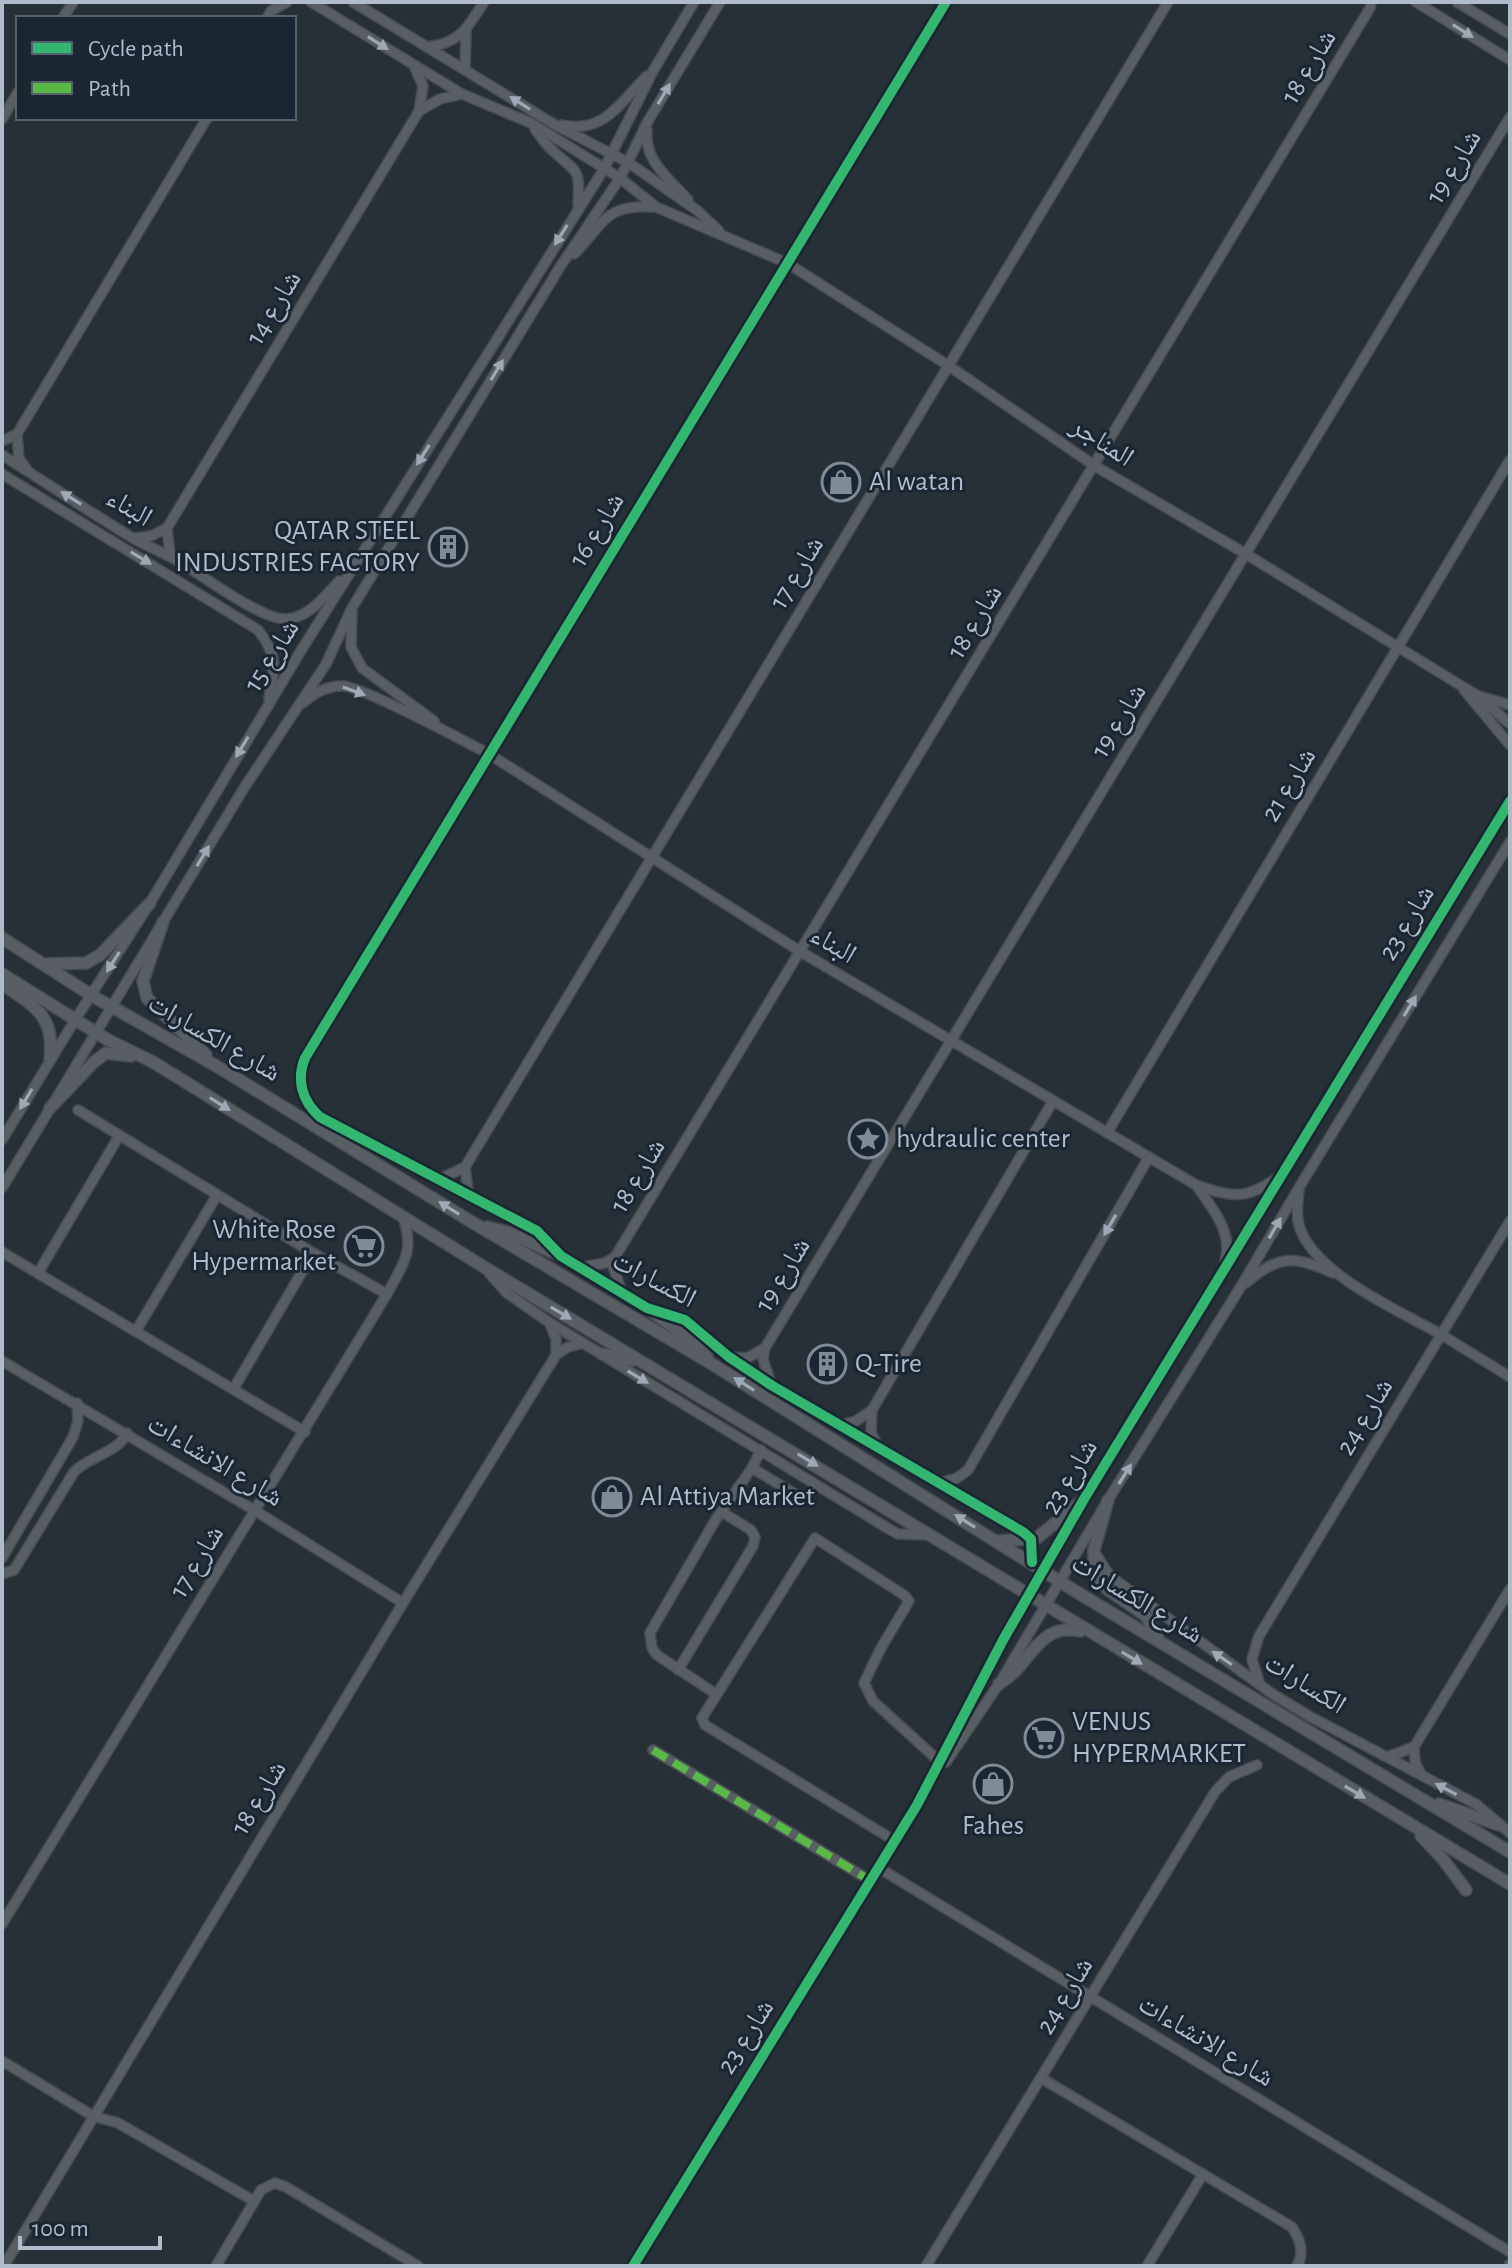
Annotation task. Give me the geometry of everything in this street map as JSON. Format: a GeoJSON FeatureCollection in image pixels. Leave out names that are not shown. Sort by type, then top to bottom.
{"type":"FeatureCollection","features":[{"type":"Feature","properties":{"kind":"street"},"geometry":{"type":"LineString","coordinates":[[270,10],[287,2]]}},
{"type":"Feature","properties":{"kind":"street","name":"المناجر"},"geometry":{"type":"LineString","coordinates":[[311,2],[462,94],[531,123],[620,178],[656,207],[787,263],[949,366],[1095,466],[1478,696],[1510,724]]}},
{"type":"Feature","properties":{"kind":"street","name":"المناجر"},"geometry":{"type":"LineString","coordinates":[[353,2],[552,123],[629,163],[698,211]]}},
{"type":"Feature","properties":{"kind":"street"},"geometry":{"type":"LineString","coordinates":[[427,47],[448,43],[466,31],[484,2]]}},
{"type":"Feature","properties":{"kind":"street","name":"شارع 15"},"geometry":{"type":"LineString","coordinates":[[2,1140],[150,903],[266,707],[604,169],[653,71],[694,2]]}},
{"type":"Feature","properties":{"kind":"street","name":"شارع 15"},"geometry":{"type":"LineString","coordinates":[[2,1188],[289,718],[326,664],[352,608],[560,267],[620,178],[648,121],[720,2]]}},
{"type":"Feature","properties":{"kind":"street","name":"شارع 16"},"geometry":{"type":"LineString","coordinates":[[301,1088],[301,1068],[305,1058],[946,2]]}},
{"type":"Feature","properties":{"kind":"street","name":"شارع 17"},"geometry":{"type":"LineString","coordinates":[[465,1167],[1168,2]]}},
{"type":"Feature","properties":{"kind":"street"},"geometry":{"type":"LineString","coordinates":[[1416,2],[1510,60]]}},
{"type":"Feature","properties":{"kind":"street"},"geometry":{"type":"LineString","coordinates":[[1457,2],[1510,34]]}},
{"type":"Feature","properties":{"kind":"street","name":"شارع 18"},"geometry":{"type":"LineString","coordinates":[[621,1290],[613,1266],[615,1257],[1374,4]]}},
{"type":"Feature","properties":{"kind":"street"},"geometry":{"type":"LineString","coordinates":[[465,69],[466,31]]}},
{"type":"Feature","properties":{"kind":"street"},"geometry":{"type":"LineString","coordinates":[[412,64],[423,86],[419,111]]}},
{"type":"Feature","properties":{"kind":"street","name":"شارع 15"},"geometry":{"type":"LineString","coordinates":[[552,123],[584,127],[602,121],[653,71]]}},
{"type":"Feature","properties":{"kind":"street"},"geometry":{"type":"LineString","coordinates":[[419,111],[440,99],[462,94]]}},
{"type":"Feature","properties":{"kind":"street"},"geometry":{"type":"LineString","coordinates":[[2,119],[16,95]]}},
{"type":"Feature","properties":{"kind":"street","name":"شارع 14"},"geometry":{"type":"LineString","coordinates":[[167,528],[419,111]]}},
{"type":"Feature","properties":{"kind":"street","name":"شارع 19"},"geometry":{"type":"LineString","coordinates":[[771,1385],[763,1359],[765,1348],[1510,117]]}},
{"type":"Feature","properties":{"kind":"street"},"geometry":{"type":"LineString","coordinates":[[2,441],[17,434],[206,120]]}},
{"type":"Feature","properties":{"kind":"street","name":"المناجر"},"geometry":{"type":"LineString","coordinates":[[648,121],[646,143],[650,156],[722,235]]}},
{"type":"Feature","properties":{"kind":"street","name":"المناجر"},"geometry":{"type":"LineString","coordinates":[[531,123],[551,149],[573,166],[580,184],[578,208]]}},
{"type":"Feature","properties":{"kind":"street","name":"شارع 15"},"geometry":{"type":"LineString","coordinates":[[560,267],[610,214],[627,206],[656,207]]}},
{"type":"Feature","properties":{"kind":"street"},"geometry":{"type":"LineString","coordinates":[[17,434],[19,459],[29,472]]}},
{"type":"Feature","properties":{"kind":"street","name":"البناء"},"geometry":{"type":"LineString","coordinates":[[2,455],[133,538],[176,560],[255,609],[284,619],[301,616],[319,603],[354,566]]}},
{"type":"Feature","properties":{"kind":"street","name":"شارع 21"},"geometry":{"type":"LineString","coordinates":[[1107,1133],[1510,460]]}},
{"type":"Feature","properties":{"kind":"street","name":"البناء"},"geometry":{"type":"LineString","coordinates":[[2,474],[258,630],[274,657],[266,707]]}},
{"type":"Feature","properties":{"kind":"street"},"geometry":{"type":"LineString","coordinates":[[133,538],[151,536],[167,528],[170,555],[176,560]]}},
{"type":"Feature","properties":{"kind":"street","name":"البناء"},"geometry":{"type":"LineString","coordinates":[[352,608],[351,647],[362,668],[453,735]]}},
{"type":"Feature","properties":{"kind":"street","name":"المناجر"},"geometry":{"type":"LineString","coordinates":[[1459,684],[1510,745]]}},
{"type":"Feature","properties":{"kind":"street","name":"البناء"},"geometry":{"type":"LineString","coordinates":[[289,718],[315,692],[344,685],[453,735],[489,754],[801,952],[1196,1185],[1224,1194],[1245,1196],[1282,1174]]}},
{"type":"Feature","properties":{"kind":"street","name":"المناجر"},"geometry":{"type":"LineString","coordinates":[[1478,696],[1510,705]]}},
{"type":"Feature","properties":{"kind":"street","name":"شارع 23"},"geometry":{"type":"LineString","coordinates":[[633,2266],[917,1805],[1029,1594],[1084,1499],[1510,801]]}},
{"type":"Feature","properties":{"kind":"street","name":"شارع 23"},"geometry":{"type":"LineString","coordinates":[[917,1805],[999,1684],[1510,842]]}},
{"type":"Feature","properties":{"kind":"street"},"geometry":{"type":"LineString","coordinates":[[46,964],[86,963],[100,955],[150,903]]}},
{"type":"Feature","properties":{"kind":"street"},"geometry":{"type":"LineString","coordinates":[[163,922],[143,981],[147,998],[218,1067]]}},
{"type":"Feature","properties":{"kind":"street","name":"شارع الكسارات"},"geometry":{"type":"LineString","coordinates":[[2,938],[112,1008],[218,1067],[712,1364],[1059,1581],[1510,1852]]}},
{"type":"Feature","properties":{"kind":"street","name":"شارع الكسارات"},"geometry":{"type":"LineString","coordinates":[[2,974],[75,1020],[153,1062],[484,1267],[1510,1884]]}},
{"type":"Feature","properties":{"kind":"street"},"geometry":{"type":"LineString","coordinates":[[2,984],[37,1009],[48,1022],[53,1037],[50,1059]]}},
{"type":"Feature","properties":{"kind":"street"},"geometry":{"type":"LineString","coordinates":[[50,1108],[106,1053],[122,1053],[153,1062]]}},
{"type":"Feature","properties":{"kind":"street","name":"الكسارات"},"geometry":{"type":"LineString","coordinates":[[301,1088],[310,1108],[320,1117],[537,1231],[561,1256],[647,1308],[685,1320],[729,1357],[771,1385],[1031,1539]]}},
{"type":"Feature","properties":{"kind":"street"},"geometry":{"type":"LineString","coordinates":[[838,1425],[856,1421],[872,1410],[1053,1101]]}},
{"type":"Feature","properties":{"kind":"street"},"geometry":{"type":"LineString","coordinates":[[78,1110],[313,1253],[387,1294]]}},
{"type":"Feature","properties":{"kind":"street"},"geometry":{"type":"LineString","coordinates":[[38,1273],[119,1136]]}},
{"type":"Feature","properties":{"kind":"street"},"geometry":{"type":"LineString","coordinates":[[939,1483],[957,1478],[968,1470],[1149,1157]]}},
{"type":"Feature","properties":{"kind":"street"},"geometry":{"type":"LineString","coordinates":[[438,1180],[465,1167],[468,1190],[473,1198]]}},
{"type":"Feature","properties":{"kind":"street","name":"البناء"},"geometry":{"type":"LineString","coordinates":[[1196,1185],[1217,1215],[1226,1238],[1228,1251],[1220,1276]]}},
{"type":"Feature","properties":{"kind":"street"},"geometry":{"type":"LineString","coordinates":[[1300,1186],[1298,1219],[1302,1233],[1307,1243],[1341,1276],[1385,1306],[1441,1334],[1510,1377]]}},
{"type":"Feature","properties":{"kind":"street"},"geometry":{"type":"LineString","coordinates":[[136,1331],[217,1195]]}},
{"type":"Feature","properties":{"kind":"street","name":"شارع 17"},"geometry":{"type":"LineString","coordinates":[[2,1924],[387,1294],[408,1256],[410,1239],[403,1217]]}},
{"type":"Feature","properties":{"kind":"street","name":"شارع 24"},"geometry":{"type":"LineString","coordinates":[[1259,1682],[1252,1659],[1259,1636],[1510,1221]]}},
{"type":"Feature","properties":{"kind":"street"},"geometry":{"type":"LineString","coordinates":[[475,1224],[507,1232],[561,1256]]}},
{"type":"Feature","properties":{"kind":"street"},"geometry":{"type":"LineString","coordinates":[[2,1252],[305,1432]]}},
{"type":"Feature","properties":{"kind":"street"},"geometry":{"type":"LineString","coordinates":[[234,1388],[313,1253]]}},
{"type":"Feature","properties":{"kind":"street","name":"شارع 18"},"geometry":{"type":"LineString","coordinates":[[579,1267],[589,1268],[615,1257]]}},
{"type":"Feature","properties":{"kind":"street"},"geometry":{"type":"LineString","coordinates":[[1240,1288],[1270,1264],[1288,1259],[1313,1264],[1341,1276]]}},
{"type":"Feature","properties":{"kind":"street"},"geometry":{"type":"LineString","coordinates":[[484,1267],[507,1293],[550,1323],[898,1534],[932,1535]]}},
{"type":"Feature","properties":{"kind":"street"},"geometry":{"type":"LineString","coordinates":[[647,1308],[697,1345],[712,1364]]}},
{"type":"Feature","properties":{"kind":"street"},"geometry":{"type":"LineString","coordinates":[[550,1323],[556,1339],[556,1355]]}},
{"type":"Feature","properties":{"kind":"street"},"geometry":{"type":"LineString","coordinates":[[556,1355],[568,1347],[583,1343]]}},
{"type":"Feature","properties":{"kind":"street","name":"شارع 19"},"geometry":{"type":"LineString","coordinates":[[729,1357],[747,1358],[765,1348]]}},
{"type":"Feature","properties":{"kind":"street"},"geometry":{"type":"LineString","coordinates":[[602,1354],[643,1362]]}},
{"type":"Feature","properties":{"kind":"street","name":"شارع 18"},"geometry":{"type":"LineString","coordinates":[[4,2266],[556,1355]]}},
{"type":"Feature","properties":{"kind":"street","name":"شارع الانشاءات"},"geometry":{"type":"LineString","coordinates":[[2,1361],[127,1433],[403,1603]]}},
{"type":"Feature","properties":{"kind":"street"},"geometry":{"type":"LineString","coordinates":[[2,1558],[73,1437],[78,1421],[77,1403]]}},
{"type":"Feature","properties":{"kind":"street"},"geometry":{"type":"LineString","coordinates":[[872,1410],[871,1433],[880,1449]]}},
{"type":"Feature","properties":{"kind":"street"},"geometry":{"type":"LineString","coordinates":[[2,1574],[14,1570],[74,1472],[87,1461],[120,1444],[127,1433]]}},
{"type":"Feature","properties":{"kind":"street"},"geometry":{"type":"LineString","coordinates":[[716,1694],[657,1655],[652,1648],[650,1633],[761,1450]]}},
{"type":"Feature","properties":{"kind":"street"},"geometry":{"type":"LineString","coordinates":[[752,1468],[805,1500]]}},
{"type":"Feature","properties":{"kind":"street"},"geometry":{"type":"LineString","coordinates":[[998,1541],[1031,1539],[1046,1531],[1084,1499]]}},
{"type":"Feature","properties":{"kind":"street"},"geometry":{"type":"LineString","coordinates":[[1108,1500],[1092,1560],[1096,1576],[1107,1589],[1146,1616],[1159,1642]]}},
{"type":"Feature","properties":{"kind":"street"},"geometry":{"type":"LineString","coordinates":[[678,1670],[753,1546],[755,1537],[751,1530],[722,1512]]}},
{"type":"Feature","properties":{"kind":"street"},"geometry":{"type":"LineString","coordinates":[[895,1841],[705,1725],[702,1718],[815,1538],[909,1601],[864,1683],[873,1701],[941,1763]]}},
{"type":"Feature","properties":{"kind":"street"},"geometry":{"type":"LineString","coordinates":[[1031,1539],[1032,1562]]}},
{"type":"Feature","properties":{"kind":"street","name":"الكسارات"},"geometry":{"type":"LineString","coordinates":[[1094,1550],[1110,1576],[1271,1693],[1476,1804],[1510,1833]]}},
{"type":"Feature","properties":{"kind":"street"},"geometry":{"type":"LineString","coordinates":[[1421,1775],[1415,1762],[1414,1747],[1510,1589]]}},
{"type":"Feature","properties":{"kind":"street"},"geometry":{"type":"LineString","coordinates":[[999,1684],[1049,1634],[1068,1629],[1099,1638]]}},
{"type":"Feature","properties":{"kind":"street"},"geometry":{"type":"LineString","coordinates":[[1387,1757],[1414,1747]]}},
{"type":"Feature","properties":{"kind":"street"},"geometry":{"type":"LineString","coordinates":[[653,1750],[871,1881]]}},
{"type":"Feature","properties":{"kind":"street","name":"شارع 24"},"geometry":{"type":"LineString","coordinates":[[926,2266],[1215,1792],[1229,1777],[1257,1765]]}},
{"type":"Feature","properties":{"kind":"street"},"geometry":{"type":"LineString","coordinates":[[1427,1801],[1462,1810],[1499,1825]]}},
{"type":"Feature","properties":{"kind":"street"},"geometry":{"type":"LineString","coordinates":[[1410,1824],[1442,1858],[1466,1890]]}},
{"type":"Feature","properties":{"kind":"street","name":"شارع الانشاءات"},"geometry":{"type":"LineString","coordinates":[[879,1868],[1510,2252]]}},
{"type":"Feature","properties":{"kind":"street"},"geometry":{"type":"LineString","coordinates":[[2,2061],[93,2116],[118,2123],[254,2201]]}},
{"type":"Feature","properties":{"kind":"street"},"geometry":{"type":"LineString","coordinates":[[1041,2078],[1292,2227],[1301,2247],[1301,2259],[1297,2266]]}},
{"type":"Feature","properties":{"kind":"street"},"geometry":{"type":"LineString","coordinates":[[1147,2266],[1203,2174]]}},
{"type":"Feature","properties":{"kind":"street"},"geometry":{"type":"LineString","coordinates":[[216,2266],[254,2201],[267,2185],[275,2183],[418,2266]]}},
{"type":"Feature","properties":{"kind":"marked path"},"geometry":{"type":"LineString","coordinates":[[653,1750],[871,1881]]}},
{"type":"Feature","properties":{"kind":"cycle path"},"geometry":{"type":"LineString","coordinates":[[946,2],[305,1058],[301,1082],[305,1097],[320,1117],[537,1231],[561,1256],[647,1308],[685,1320],[729,1357],[771,1385],[1023,1532],[1031,1539],[1032,1562]]}},
{"type":"Feature","properties":{"kind":"cycle path"},"geometry":{"type":"LineString","coordinates":[[633,2266],[917,1805],[1003,1640],[1084,1499],[1510,801]]}},
{"type":"Feature","properties":{"kind":"place","name":"Al watan"},"geometry":{"type":"Point","coordinates":[841,482]}},
{"type":"Feature","properties":{"kind":"place","name":"QATAR STEEL INDUSTRIES FACTORY"},"geometry":{"type":"Point","coordinates":[448,547]}},
{"type":"Feature","properties":{"kind":"place","name":"hydraulic center"},"geometry":{"type":"Point","coordinates":[868,1139]}},
{"type":"Feature","properties":{"kind":"place","name":"White Rose Hypermarket"},"geometry":{"type":"Point","coordinates":[364,1246]}},
{"type":"Feature","properties":{"kind":"place","name":"Q-Tire"},"geometry":{"type":"Point","coordinates":[827,1364]}},
{"type":"Feature","properties":{"kind":"place","name":"Al Attiya Market"},"geometry":{"type":"Point","coordinates":[612,1497]}},
{"type":"Feature","properties":{"kind":"place","name":"VENUS HYPERMARKET"},"geometry":{"type":"Point","coordinates":[1044,1738]}},
{"type":"Feature","properties":{"kind":"place","name":"Fahes"},"geometry":{"type":"Point","coordinates":[993,1784]}}]}
